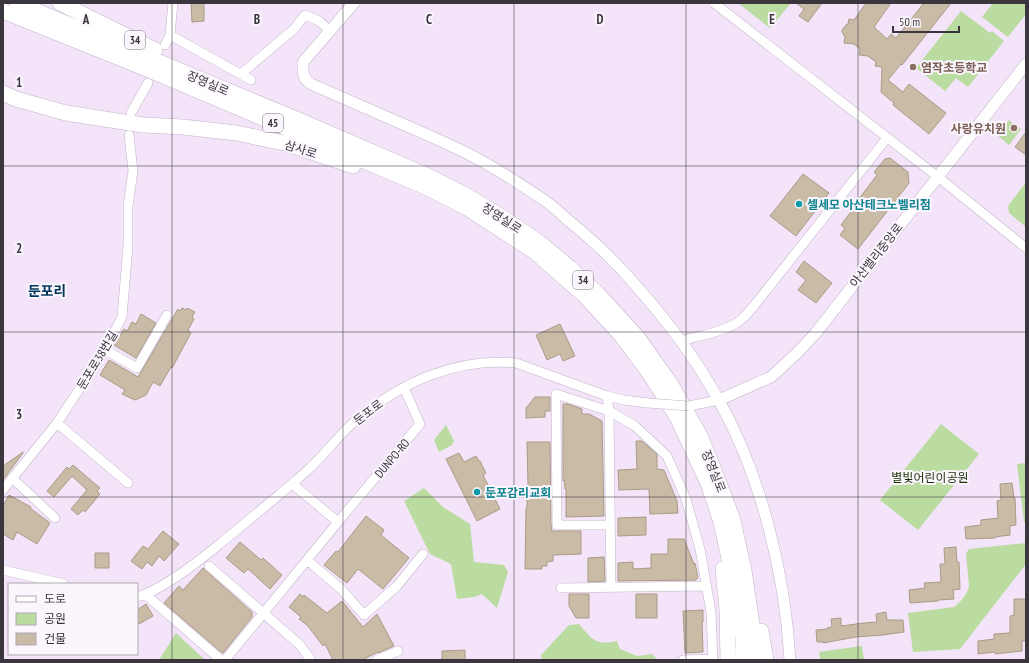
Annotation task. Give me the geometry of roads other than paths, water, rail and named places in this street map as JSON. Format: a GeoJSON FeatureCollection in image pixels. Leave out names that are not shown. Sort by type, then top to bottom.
{"type":"FeatureCollection","features":[{"type":"Feature","properties":{"kind":"highway","name":"장영실로"},"geometry":{"type":"LineString","coordinates":[[17,3],[430,177],[456,190],[505,219],[540,243],[570,268],[598,294],[633,332],[670,383],[699,434],[732,517],[744,570],[754,638],[754,660]]}},
{"type":"Feature","properties":{"kind":"highway","name":"34"},"geometry":{"type":"LineString","coordinates":[[60,3],[153,49],[207,82]]}},
{"type":"Feature","properties":{"kind":"highway","name":"장영실로"},"geometry":{"type":"LineString","coordinates":[[3,10],[147,69],[428,188],[467,208],[535,252],[584,296],[621,335],[646,369],[677,416],[708,483],[722,522],[736,589],[743,639],[743,660]]}},
{"type":"Feature","properties":{"kind":"highway","name":"삼사로"},"geometry":{"type":"LineString","coordinates":[[3,93],[16,99],[66,113],[143,125],[182,127],[236,133],[284,143],[357,168],[426,198],[535,252]]}},
{"type":"Feature","properties":{"kind":"highway"},"geometry":{"type":"LineString","coordinates":[[708,483],[723,567],[727,610],[728,660]]}},
{"type":"Feature","properties":{"kind":"highway"},"geometry":{"type":"LineString","coordinates":[[732,517],[748,560],[766,660]]}},
{"type":"Feature","properties":{"kind":"street"},"geometry":{"type":"LineString","coordinates":[[165,44],[170,35],[173,3]]}},
{"type":"Feature","properties":{"kind":"street"},"geometry":{"type":"LineString","coordinates":[[354,3],[303,62],[303,73],[305,80],[442,142],[486,164],[546,201],[600,247],[619,266],[681,341],[719,400],[749,467],[765,514],[782,587],[789,639],[790,660]]}},
{"type":"Feature","properties":{"kind":"street"},"geometry":{"type":"LineString","coordinates":[[714,3],[938,177],[1026,248]]}},
{"type":"Feature","properties":{"kind":"street"},"geometry":{"type":"LineString","coordinates":[[241,74],[294,29],[305,15],[319,21],[330,31]]}},
{"type":"Feature","properties":{"kind":"street"},"geometry":{"type":"LineString","coordinates":[[170,35],[251,80]]}},
{"type":"Feature","properties":{"kind":"street","name":"아산밸리중앙로"},"geometry":{"type":"LineString","coordinates":[[719,400],[771,377],[815,334],[1026,64]]}},
{"type":"Feature","properties":{"kind":"street"},"geometry":{"type":"LineString","coordinates":[[131,113],[148,83]]}},
{"type":"Feature","properties":{"kind":"street","name":"둔포로38번길"},"geometry":{"type":"LineString","coordinates":[[3,490],[56,422],[105,350],[122,317],[128,246],[128,206],[133,171],[129,135]]}},
{"type":"Feature","properties":{"kind":"street"},"geometry":{"type":"LineString","coordinates":[[681,341],[724,329],[734,325],[742,319],[887,138]]}},
{"type":"Feature","properties":{"kind":"street"},"geometry":{"type":"LineString","coordinates":[[105,350],[137,368],[167,315]]}},
{"type":"Feature","properties":{"kind":"street","name":"둔포로"},"geometry":{"type":"LineString","coordinates":[[141,596],[172,579],[208,554],[309,469],[354,422],[378,403],[418,379],[436,372],[466,364],[502,362],[516,363],[607,396],[624,400],[689,406],[719,400]]}},
{"type":"Feature","properties":{"kind":"street","name":"DUNPO-RO"},"geometry":{"type":"LineString","coordinates":[[225,660],[420,424],[404,388]]}},
{"type":"Feature","properties":{"kind":"street"},"geometry":{"type":"LineString","coordinates":[[610,525],[557,525],[556,394],[609,412],[635,426],[667,456],[686,500],[700,549],[711,612],[713,660],[683,660]]}},
{"type":"Feature","properties":{"kind":"street"},"geometry":{"type":"LineString","coordinates":[[607,396],[609,412],[611,587]]}},
{"type":"Feature","properties":{"kind":"street"},"geometry":{"type":"LineString","coordinates":[[56,422],[128,483]]}},
{"type":"Feature","properties":{"kind":"street"},"geometry":{"type":"LineString","coordinates":[[12,478],[55,518]]}},
{"type":"Feature","properties":{"kind":"street"},"geometry":{"type":"LineString","coordinates":[[296,487],[338,522]]}},
{"type":"Feature","properties":{"kind":"street"},"geometry":{"type":"LineString","coordinates":[[307,560],[341,589],[364,616],[397,586],[423,554]]}},
{"type":"Feature","properties":{"kind":"street"},"geometry":{"type":"LineString","coordinates":[[209,566],[300,645],[311,660]]}},
{"type":"Feature","properties":{"kind":"street"},"geometry":{"type":"LineString","coordinates":[[3,570],[60,583]]}},
{"type":"Feature","properties":{"kind":"street"},"geometry":{"type":"LineString","coordinates":[[561,588],[707,586]]}},
{"type":"Feature","properties":{"kind":"street"},"geometry":{"type":"LineString","coordinates":[[141,596],[221,660]]}},
{"type":"Feature","properties":{"kind":"street"},"geometry":{"type":"LineString","coordinates":[[377,660],[398,651]]}},
{"type":"Feature","properties":{"kind":"place","name":"염작초등학교"},"geometry":{"type":"Point","coordinates":[913,67]}},
{"type":"Feature","properties":{"kind":"place","name":"사랑유치원"},"geometry":{"type":"Point","coordinates":[1014,128]}},
{"type":"Feature","properties":{"kind":"place","name":"셀세모 아산테크노벨리점"},"geometry":{"type":"Point","coordinates":[799,204]}},
{"type":"Feature","properties":{"kind":"place","name":"둔포감리교회"},"geometry":{"type":"Point","coordinates":[477,492]}},
{"type":"Feature","properties":{"kind":"district","name":"둔포리"},"geometry":{"type":"Point","coordinates":[47,291]}},
{"type":"Feature","properties":{"kind":"park label","name":"별빛어린이공원"},"geometry":{"type":"Point","coordinates":[930,477]}}]}
